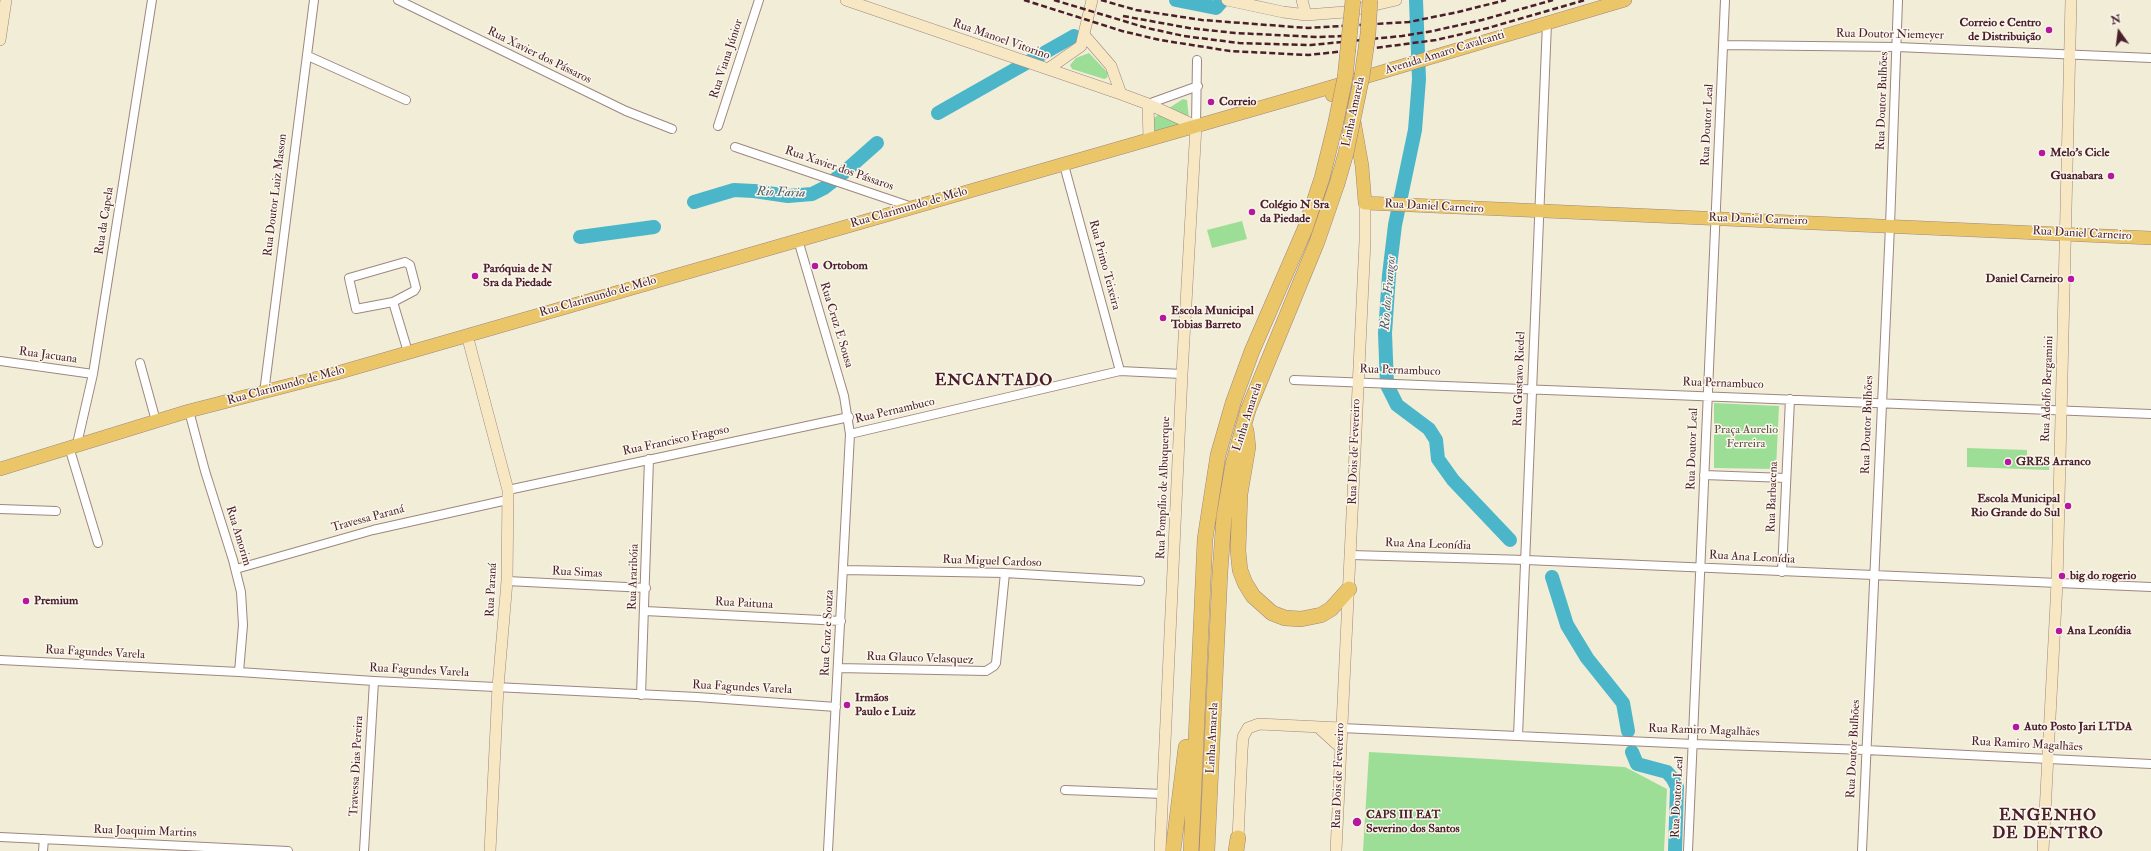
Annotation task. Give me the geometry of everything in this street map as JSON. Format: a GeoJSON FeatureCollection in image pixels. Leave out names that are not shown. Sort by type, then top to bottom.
{"type":"FeatureCollection","features":[{"type":"Feature","properties":{"kind":"highway","name":"Linha Amarela"},"geometry":{"type":"LineString","coordinates":[[1191,851],[1197,684],[1207,518],[1218,455],[1233,403],[1252,352],[1305,228],[1322,178],[1345,78],[1353,0]]}},
{"type":"Feature","properties":{"kind":"highway","name":"Linha Amarela"},"geometry":{"type":"LineString","coordinates":[[1207,851],[1223,530],[1233,464],[1246,417],[1317,242],[1337,184],[1346,153],[1362,76],[1368,34],[1370,0]]}},
{"type":"Feature","properties":{"kind":"highway"},"geometry":{"type":"LineString","coordinates":[[1246,417],[1248,447],[1240,494],[1238,551],[1240,570],[1245,583],[1253,596],[1272,613],[1285,618],[1301,619],[1321,615],[1331,609],[1349,590]]}},
{"type":"Feature","properties":{"kind":"highway"},"geometry":{"type":"LineString","coordinates":[[1173,851],[1189,718],[1197,684]]}},
{"type":"Feature","properties":{"kind":"main road","name":"Avenida Amaro Cavalcanti"},"geometry":{"type":"LineString","coordinates":[[1196,126],[1625,0]]}},
{"type":"Feature","properties":{"kind":"main road"},"geometry":{"type":"LineString","coordinates":[[1304,95],[1339,96],[1351,104],[1364,87],[1418,61]]}},
{"type":"Feature","properties":{"kind":"main road","name":"Rua Dois de Fevereiro"},"geometry":{"type":"LineString","coordinates":[[1351,104],[1362,166],[1365,203]]}},
{"type":"Feature","properties":{"kind":"main road","name":"Rua Clarimundo de Melo"},"geometry":{"type":"LineString","coordinates":[[0,469],[189,411],[264,393],[1196,126]]}},
{"type":"Feature","properties":{"kind":"main road","name":"Rua Daniel Carneiro"},"geometry":{"type":"LineString","coordinates":[[1365,203],[1538,212],[1716,218],[2151,238]]}},
{"type":"Feature","properties":{"kind":"street"},"geometry":{"type":"LineString","coordinates":[[0,40],[6,0]]}},
{"type":"Feature","properties":{"kind":"street","name":"Rua da Capela"},"geometry":{"type":"LineString","coordinates":[[73,446],[93,374],[152,0]]}},
{"type":"Feature","properties":{"kind":"street","name":"Rua Doutor Luiz Masson"},"geometry":{"type":"LineString","coordinates":[[264,393],[314,0]]}},
{"type":"Feature","properties":{"kind":"street","name":"Rua Xavier dos Pássaros"},"geometry":{"type":"LineString","coordinates":[[398,0],[626,111],[672,129]]}},
{"type":"Feature","properties":{"kind":"street","name":"Rua Viana Júnior"},"geometry":{"type":"LineString","coordinates":[[718,126],[759,0]]}},
{"type":"Feature","properties":{"kind":"street","name":"Rua Manoel Vitorino"},"geometry":{"type":"LineString","coordinates":[[846,0],[1121,94],[1148,104],[1196,126]]}},
{"type":"Feature","properties":{"kind":"street"},"geometry":{"type":"LineString","coordinates":[[1048,69],[1078,49],[1085,36],[1085,27],[1092,0]]}},
{"type":"Feature","properties":{"kind":"street"},"geometry":{"type":"LineString","coordinates":[[1227,0],[1306,15],[1345,12],[1396,0]]}},
{"type":"Feature","properties":{"kind":"street"},"geometry":{"type":"LineString","coordinates":[[1302,0],[1306,15]]}},
{"type":"Feature","properties":{"kind":"street","name":"Rua Doutor Leal"},"geometry":{"type":"LineString","coordinates":[[1688,851],[1725,0]]}},
{"type":"Feature","properties":{"kind":"street","name":"Rua Doutor Bulhões"},"geometry":{"type":"LineString","coordinates":[[1862,851],[1890,226],[1898,0]]}},
{"type":"Feature","properties":{"kind":"street","name":"Rua Adolfo Bergamini"},"geometry":{"type":"LineString","coordinates":[[2043,851],[2057,583],[2071,0]]}},
{"type":"Feature","properties":{"kind":"street","name":"Rua Gustavo Riedel"},"geometry":{"type":"LineString","coordinates":[[1518,736],[1526,560],[1538,212],[1547,23]]}},
{"type":"Feature","properties":{"kind":"street"},"geometry":{"type":"LineString","coordinates":[[1085,36],[1109,63],[1121,94]]}},
{"type":"Feature","properties":{"kind":"street","name":"Rua Doutor Niemeyer"},"geometry":{"type":"LineString","coordinates":[[1724,45],[1897,46],[2151,58]]}},
{"type":"Feature","properties":{"kind":"street"},"geometry":{"type":"LineString","coordinates":[[308,56],[406,100]]}},
{"type":"Feature","properties":{"kind":"street"},"geometry":{"type":"LineString","coordinates":[[1196,126],[1198,86],[1197,60]]}},
{"type":"Feature","properties":{"kind":"street"},"geometry":{"type":"LineString","coordinates":[[1149,139],[1148,104],[1198,86]]}},
{"type":"Feature","properties":{"kind":"street","name":"Rua Pompílio de Albuquerque"},"geometry":{"type":"LineString","coordinates":[[1160,851],[1182,374],[1196,126]]}},
{"type":"Feature","properties":{"kind":"street","name":"Rua Xavier dos Pássaros"},"geometry":{"type":"LineString","coordinates":[[738,147],[912,207]]}},
{"type":"Feature","properties":{"kind":"street","name":"Rua Primo Teixeira"},"geometry":{"type":"LineString","coordinates":[[1064,165],[1120,371]]}},
{"type":"Feature","properties":{"kind":"street","name":"Rua Dois de Fevereiro"},"geometry":{"type":"LineString","coordinates":[[1336,851],[1366,241],[1365,203]]}},
{"type":"Feature","properties":{"kind":"street","name":"Rua Cruz E Sousa"},"geometry":{"type":"LineString","coordinates":[[798,240],[837,370],[849,417]]}},
{"type":"Feature","properties":{"kind":"street"},"geometry":{"type":"LineString","coordinates":[[408,263],[415,290],[393,302],[356,309],[348,280],[352,276],[408,263]]}},
{"type":"Feature","properties":{"kind":"street"},"geometry":{"type":"LineString","coordinates":[[393,302],[408,352]]}},
{"type":"Feature","properties":{"kind":"street","name":"Rua Paraná"},"geometry":{"type":"LineString","coordinates":[[467,334],[508,495],[507,581],[498,687],[490,851]]}},
{"type":"Feature","properties":{"kind":"street","name":"Rua Jacuana"},"geometry":{"type":"LineString","coordinates":[[0,361],[93,374]]}},
{"type":"Feature","properties":{"kind":"street"},"geometry":{"type":"LineString","coordinates":[[140,363],[156,421]]}},
{"type":"Feature","properties":{"kind":"street","name":"Rua Pernambuco"},"geometry":{"type":"LineString","coordinates":[[850,434],[1120,371],[1182,374]]}},
{"type":"Feature","properties":{"kind":"street","name":"Rua Pernambuco"},"geometry":{"type":"LineString","coordinates":[[1294,380],[1358,381],[2151,414]]}},
{"type":"Feature","properties":{"kind":"street","name":"Rua Barbacena"},"geometry":{"type":"LineString","coordinates":[[1782,572],[1790,399]]}},
{"type":"Feature","properties":{"kind":"street","name":"Rua Amorim"},"geometry":{"type":"LineString","coordinates":[[189,411],[205,471],[236,569],[241,592],[243,625],[239,672]]}},
{"type":"Feature","properties":{"kind":"street","name":"Rua Cruz e Souza"},"geometry":{"type":"LineString","coordinates":[[828,851],[844,570],[850,434],[849,417]]}},
{"type":"Feature","properties":{"kind":"street","name":"Rua Francisco Fragoso"},"geometry":{"type":"LineString","coordinates":[[508,495],[649,458],[849,417]]}},
{"type":"Feature","properties":{"kind":"street"},"geometry":{"type":"LineString","coordinates":[[73,446],[98,543]]}},
{"type":"Feature","properties":{"kind":"street","name":"Rua Araribóia"},"geometry":{"type":"LineString","coordinates":[[641,696],[646,588],[649,458]]}},
{"type":"Feature","properties":{"kind":"street"},"geometry":{"type":"LineString","coordinates":[[1704,475],[1786,478]]}},
{"type":"Feature","properties":{"kind":"street","name":"Travessa Paraná"},"geometry":{"type":"LineString","coordinates":[[236,569],[373,530],[508,495]]}},
{"type":"Feature","properties":{"kind":"street"},"geometry":{"type":"LineString","coordinates":[[0,509],[56,511]]}},
{"type":"Feature","properties":{"kind":"street","name":"Rua Ana Leonídia"},"geometry":{"type":"LineString","coordinates":[[1351,555],[1526,560],[2151,587]]}},
{"type":"Feature","properties":{"kind":"street","name":"Rua Miguel Cardoso"},"geometry":{"type":"LineString","coordinates":[[844,570],[1005,573],[1140,581]]}},
{"type":"Feature","properties":{"kind":"street","name":"Rua Glauco Velasquez"},"geometry":{"type":"LineString","coordinates":[[838,668],[983,673],[994,666],[996,662],[1005,573]]}},
{"type":"Feature","properties":{"kind":"street","name":"Rua Simas"},"geometry":{"type":"LineString","coordinates":[[507,581],[646,588]]}},
{"type":"Feature","properties":{"kind":"street","name":"Rua Paituna"},"geometry":{"type":"LineString","coordinates":[[645,611],[841,622]]}},
{"type":"Feature","properties":{"kind":"street","name":"Rua Fagundes Varela"},"geometry":{"type":"LineString","coordinates":[[0,660],[239,672],[374,682],[498,687],[836,707]]}},
{"type":"Feature","properties":{"kind":"street","name":"Travessa Dias Pereira"},"geometry":{"type":"LineString","coordinates":[[364,851],[374,682]]}},
{"type":"Feature","properties":{"kind":"street","name":"Rua Ramiro Magalhães"},"geometry":{"type":"LineString","coordinates":[[1237,847],[1243,737],[1248,728],[1255,724],[1693,744],[1866,750],[2151,764]]}},
{"type":"Feature","properties":{"kind":"street"},"geometry":{"type":"LineString","coordinates":[[1318,727],[1341,748]]}},
{"type":"Feature","properties":{"kind":"street"},"geometry":{"type":"LineString","coordinates":[[1065,790],[1163,794]]}},
{"type":"Feature","properties":{"kind":"street","name":"Rua Joaquim Martins"},"geometry":{"type":"LineString","coordinates":[[0,837],[147,847],[288,851]]}},
{"type":"Feature","properties":{"kind":"street"},"geometry":{"type":"LineString","coordinates":[[43,851],[44,839]]}},
{"type":"Feature","properties":{"kind":"green space"},"geometry":{"type":"Polygon","coordinates":[[[1089,53],[1108,73],[1107,78],[1104,79],[1072,69],[1070,65],[1076,58],[1089,53]]]}},
{"type":"Feature","properties":{"kind":"green space"},"geometry":{"type":"Polygon","coordinates":[[[1183,99],[1187,100],[1189,119],[1178,128],[1155,133],[1153,131],[1152,119],[1183,99]]]}},
{"type":"Feature","properties":{"kind":"green space"},"geometry":{"type":"Polygon","coordinates":[[[1242,221],[1247,239],[1212,248],[1207,230],[1242,221]]]}},
{"type":"Feature","properties":{"kind":"green space","name":"Praça Aurelio Ferreira"},"geometry":{"type":"Polygon","coordinates":[[[1714,403],[1779,406],[1776,469],[1714,468],[1714,403]]]}},
{"type":"Feature","properties":{"kind":"green space","name":"GRES Arranco"},"geometry":{"type":"Polygon","coordinates":[[[1967,448],[2027,450],[2027,456],[2050,457],[2049,470],[1967,467],[1967,448]]]}},
{"type":"Feature","properties":{"kind":"green space"},"geometry":{"type":"Polygon","coordinates":[[[1369,752],[1625,767],[1667,789],[1664,851],[1363,851],[1369,752]]]}},
{"type":"Feature","properties":{"kind":"waterway","name":"Rio Faria"},"geometry":{"type":"LineString","coordinates":[[1176,0],[1216,8],[1223,0]]}},
{"type":"Feature","properties":{"kind":"waterway","name":"Rio dos Frangos"},"geometry":{"type":"LineString","coordinates":[[1416,0],[1419,79],[1415,130],[1395,225],[1389,275],[1385,333],[1387,385],[1397,405],[1429,429],[1436,440],[1438,459],[1453,480],[1510,540]]}},
{"type":"Feature","properties":{"kind":"waterway","name":"Rio Faria"},"geometry":{"type":"LineString","coordinates":[[938,113],[1074,36]]}},
{"type":"Feature","properties":{"kind":"waterway","name":"Rio Faria"},"geometry":{"type":"LineString","coordinates":[[694,202],[734,190],[754,191],[788,196],[812,194],[824,188],[842,174],[877,143]]}},
{"type":"Feature","properties":{"kind":"waterway","name":"Rio Faria"},"geometry":{"type":"LineString","coordinates":[[580,237],[654,227]]}},
{"type":"Feature","properties":{"kind":"waterway","name":"Rio dos Frangos"},"geometry":{"type":"LineString","coordinates":[[1552,577],[1567,625],[1587,658],[1623,703],[1628,731]]}},
{"type":"Feature","properties":{"kind":"waterway","name":"Rio dos Frangos"},"geometry":{"type":"LineString","coordinates":[[1632,752],[1637,764],[1667,772],[1677,787],[1675,851]]}},
{"type":"Feature","properties":{"kind":"railway"},"geometry":{"type":"LineString","coordinates":[[1024,0],[1122,31],[1160,40],[1230,51],[1308,55],[1436,40],[1488,28],[1585,0]]}},
{"type":"Feature","properties":{"kind":"railway"},"geometry":{"type":"LineString","coordinates":[[1054,0],[1147,28],[1184,36],[1239,43],[1311,45],[1402,36],[1433,31],[1482,20],[1553,0]]}},
{"type":"Feature","properties":{"kind":"railway"},"geometry":{"type":"LineString","coordinates":[[1101,0],[1136,10],[1202,20],[1308,28],[1409,22],[1506,0]]}},
{"type":"Feature","properties":{"kind":"railway"},"geometry":{"type":"LineString","coordinates":[[1123,16],[1189,28],[1235,33],[1317,37],[1347,36]]}},
{"type":"Feature","properties":{"kind":"place","name":"Correio e Centro de Distribuição"},"geometry":{"type":"Point","coordinates":[2049,30]}},
{"type":"Feature","properties":{"kind":"place","name":"Correio"},"geometry":{"type":"Point","coordinates":[1211,102]}},
{"type":"Feature","properties":{"kind":"place","name":"Melo's Cicle"},"geometry":{"type":"Point","coordinates":[2042,153]}},
{"type":"Feature","properties":{"kind":"place","name":"Guanabara"},"geometry":{"type":"Point","coordinates":[2111,176]}},
{"type":"Feature","properties":{"kind":"place","name":"Colégio N Sra da Piedade"},"geometry":{"type":"Point","coordinates":[1252,212]}},
{"type":"Feature","properties":{"kind":"place","name":"Ortobom"},"geometry":{"type":"Point","coordinates":[815,266]}},
{"type":"Feature","properties":{"kind":"place","name":"Paróquia de N Sra da Piedade"},"geometry":{"type":"Point","coordinates":[475,276]}},
{"type":"Feature","properties":{"kind":"place","name":"Daniel Carneiro"},"geometry":{"type":"Point","coordinates":[2071,279]}},
{"type":"Feature","properties":{"kind":"place","name":"Escola Municipal Tobias Barreto"},"geometry":{"type":"Point","coordinates":[1163,318]}},
{"type":"Feature","properties":{"kind":"place","name":"GRES Arranco"},"geometry":{"type":"Point","coordinates":[2008,462]}},
{"type":"Feature","properties":{"kind":"place","name":"Escola Municipal Rio Grande do Sul"},"geometry":{"type":"Point","coordinates":[2068,506]}},
{"type":"Feature","properties":{"kind":"place","name":"big do rogerio"},"geometry":{"type":"Point","coordinates":[2062,576]}},
{"type":"Feature","properties":{"kind":"place","name":"Premium"},"geometry":{"type":"Point","coordinates":[26,601]}},
{"type":"Feature","properties":{"kind":"place","name":"Ana Leonídia"},"geometry":{"type":"Point","coordinates":[2059,631]}},
{"type":"Feature","properties":{"kind":"place","name":"Irmãos Paulo e Luiz"},"geometry":{"type":"Point","coordinates":[847,705]}},
{"type":"Feature","properties":{"kind":"place","name":"Auto Posto Jari LTDA"},"geometry":{"type":"Point","coordinates":[2016,727]}},
{"type":"Feature","properties":{"kind":"place","name":"CAPS III EAT Severino dos Santos"},"geometry":{"type":"Point","coordinates":[1357,822]}},
{"type":"Feature","properties":{"kind":"district","name":"ENCANTADO"},"geometry":{"type":"Point","coordinates":[994,382]}},
{"type":"Feature","properties":{"kind":"district","name":"ENGENHO DE DENTRO"},"geometry":{"type":"Point","coordinates":[2048,826]}}]}
